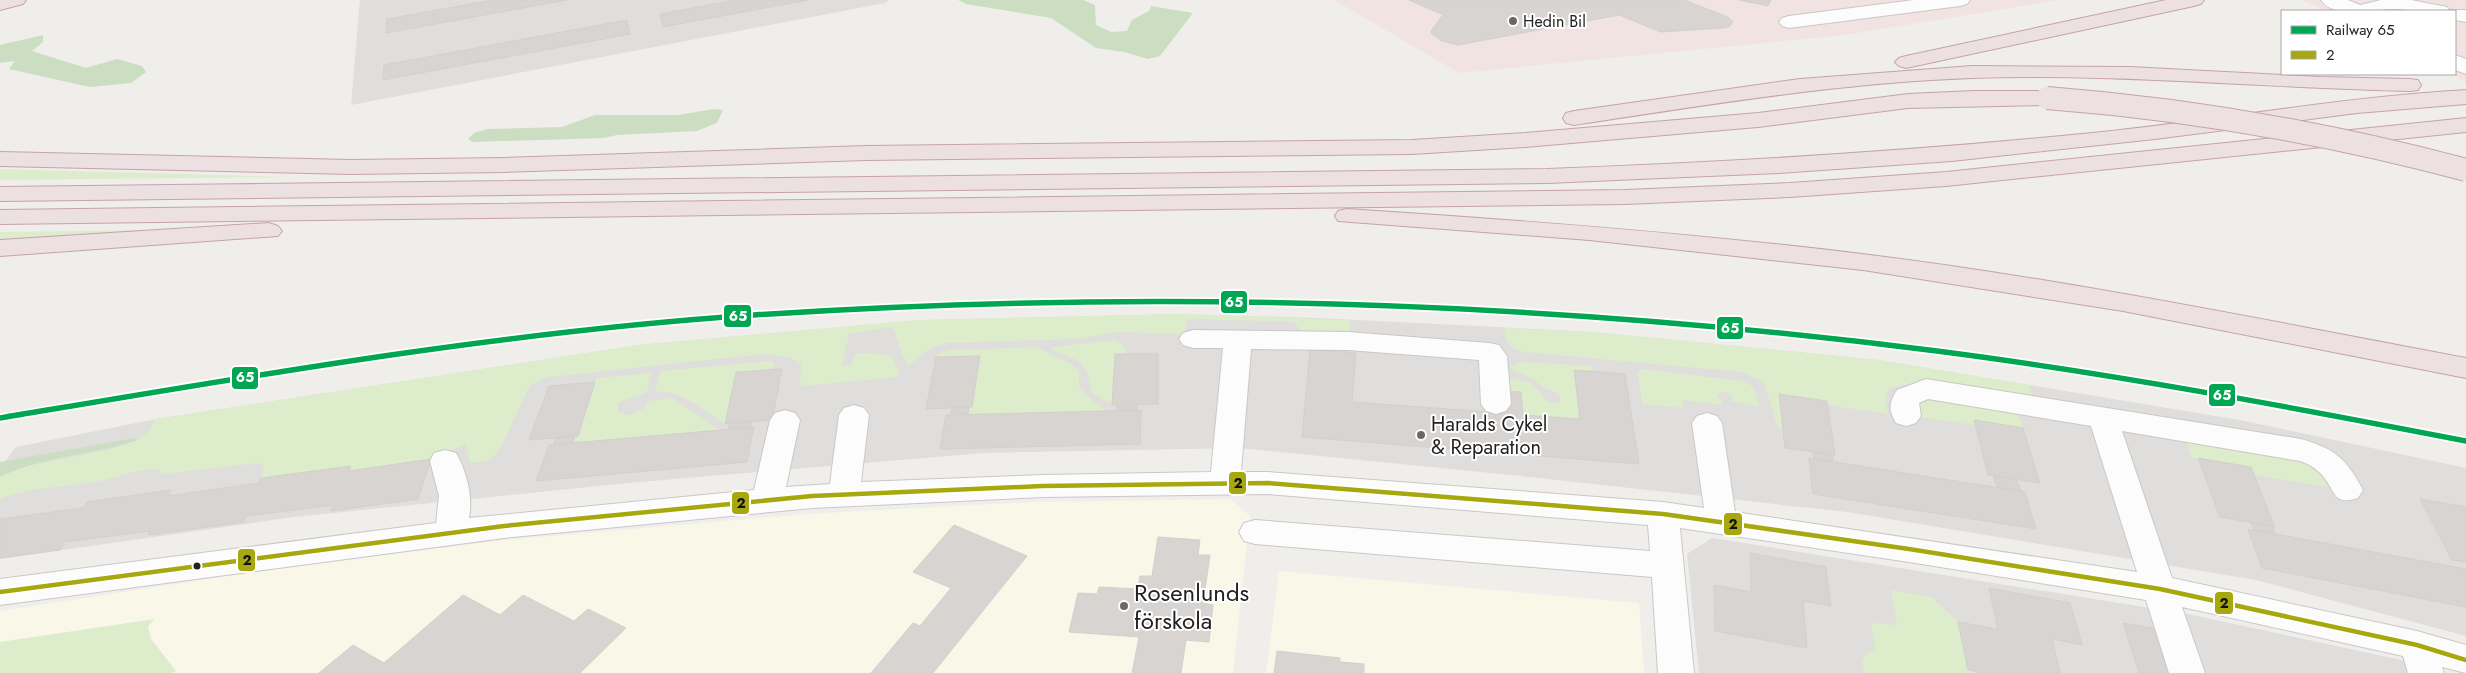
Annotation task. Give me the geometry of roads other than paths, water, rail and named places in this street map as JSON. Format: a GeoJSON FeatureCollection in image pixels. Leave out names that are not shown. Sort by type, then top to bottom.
{"type":"FeatureCollection","features":[{"type":"Feature","properties":{"kind":"highway"},"geometry":{"type":"LineString","coordinates":[[0,4],[16,0]]}},
{"type":"Feature","properties":{"kind":"highway"},"geometry":{"type":"LineString","coordinates":[[1800,86],[2194,0]]}},
{"type":"Feature","properties":{"kind":"highway"},"geometry":{"type":"LineString","coordinates":[[1289,147],[1566,119],[1800,86],[1929,75],[2043,71],[2466,87]]}},
{"type":"Feature","properties":{"kind":"highway"},"geometry":{"type":"LineString","coordinates":[[0,159],[380,167],[1056,150],[1467,144],[1758,120],[1908,101],[1973,98],[2047,98],[2136,105],[2241,119],[2366,144],[2466,170]]}},
{"type":"Feature","properties":{"kind":"highway"},"geometry":{"type":"LineString","coordinates":[[0,194],[1547,176],[1815,165],[2007,149],[2175,130],[2314,111],[2466,98]]}},
{"type":"Feature","properties":{"kind":"highway"},"geometry":{"type":"LineString","coordinates":[[1166,180],[1539,154],[1670,137],[1758,120]]}},
{"type":"Feature","properties":{"kind":"highway"},"geometry":{"type":"LineString","coordinates":[[0,217],[1497,199],[1790,190],[1966,177],[2466,124]]}},
{"type":"Feature","properties":{"kind":"highway"},"geometry":{"type":"LineString","coordinates":[[1194,202],[1390,220],[1589,232],[1854,261],[2123,302],[2466,368]]}},
{"type":"Feature","properties":{"kind":"highway"},"geometry":{"type":"LineString","coordinates":[[0,248],[617,209]]}},
{"type":"Feature","properties":{"kind":"street"},"geometry":{"type":"LineString","coordinates":[[1789,22],[1960,0]]}},
{"type":"Feature","properties":{"kind":"street"},"geometry":{"type":"LineString","coordinates":[[2331,0],[2356,10]]}},
{"type":"Feature","properties":{"kind":"street"},"geometry":{"type":"LineString","coordinates":[[2362,10],[2394,3],[2434,10]]}},
{"type":"Feature","properties":{"kind":"street"},"geometry":{"type":"LineString","coordinates":[[1193,339],[1348,341],[1488,352],[1493,356],[1496,404]]}},
{"type":"Feature","properties":{"kind":"street"},"geometry":{"type":"LineString","coordinates":[[1225,483],[1238,340]]}},
{"type":"Feature","properties":{"kind":"street"},"geometry":{"type":"LineString","coordinates":[[1906,416],[1904,403],[1907,397],[1926,389],[2318,454],[2336,468],[2347,490]]}},
{"type":"Feature","properties":{"kind":"street"},"geometry":{"type":"LineString","coordinates":[[844,495],[854,415]]}},
{"type":"Feature","properties":{"kind":"street"},"geometry":{"type":"LineString","coordinates":[[2103,418],[2187,673]]}},
{"type":"Feature","properties":{"kind":"street"},"geometry":{"type":"LineString","coordinates":[[767,501],[785,420]]}},
{"type":"Feature","properties":{"kind":"street"},"geometry":{"type":"LineString","coordinates":[[1707,423],[1719,498],[1720,522]]}},
{"type":"Feature","properties":{"kind":"street"},"geometry":{"type":"LineString","coordinates":[[445,461],[456,504],[449,532]]}},
{"type":"Feature","properties":{"kind":"street"},"geometry":{"type":"LineString","coordinates":[[0,592],[449,532],[767,501],[844,495],[1032,487],[1268,483],[1664,514],[1909,549],[2160,589],[2422,659],[2466,660]]}},
{"type":"Feature","properties":{"kind":"street"},"geometry":{"type":"LineString","coordinates":[[1664,514],[1676,673]]}},
{"type":"Feature","properties":{"kind":"street"},"geometry":{"type":"LineString","coordinates":[[1255,532],[1667,565]]}},
{"type":"Feature","properties":{"kind":"rail line","name":"65"},"geometry":{"type":"LineString","coordinates":[[0,418],[319,366],[532,337],[639,325],[854,309],[980,304],[1233,302],[1485,310],[1611,318],[1863,342],[2090,373],[2316,412],[2466,441]]}},
{"type":"Feature","properties":{"kind":"place","name":"Hedin Bil"},"geometry":{"type":"Point","coordinates":[1513,21]}},
{"type":"Feature","properties":{"kind":"place","name":"Haralds Cykel & Reparation"},"geometry":{"type":"Point","coordinates":[1421,435]}},
{"type":"Feature","properties":{"kind":"place","name":"Rosenlunds förskola"},"geometry":{"type":"Point","coordinates":[1124,606]}}]}
